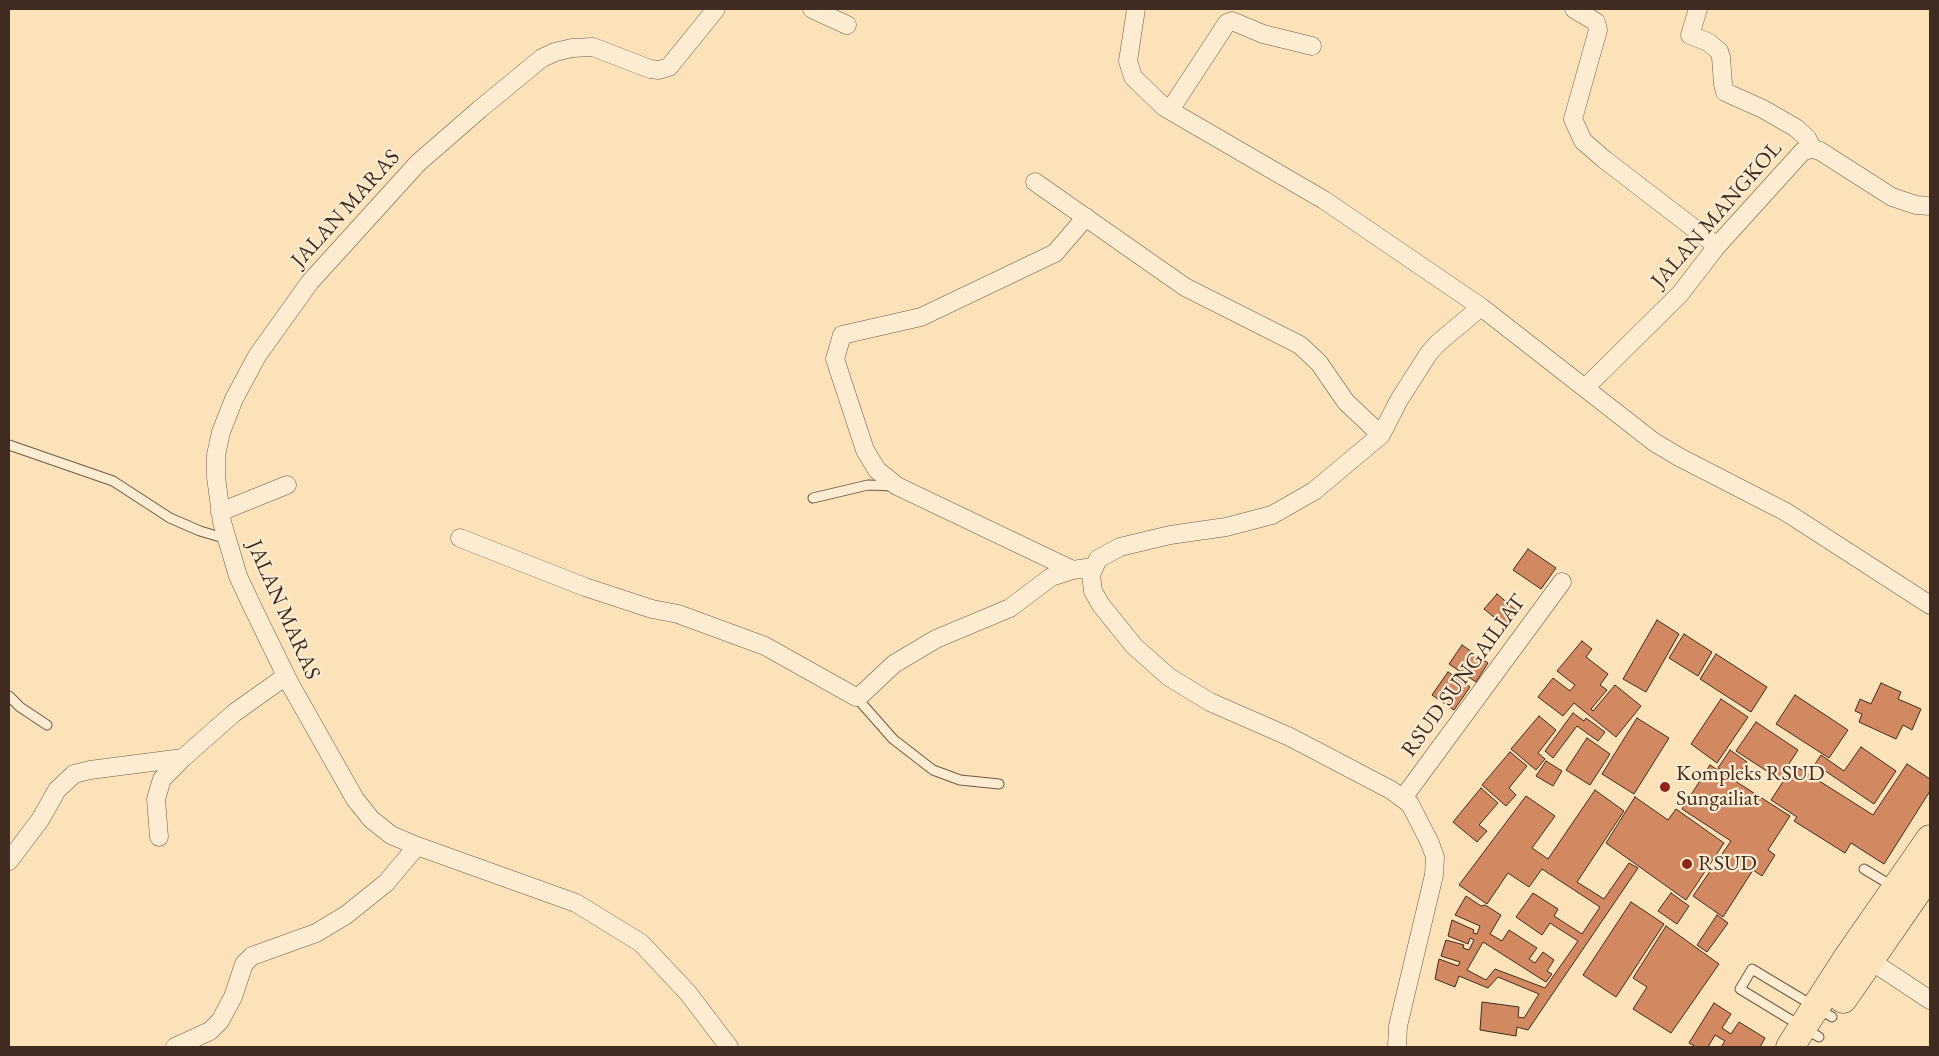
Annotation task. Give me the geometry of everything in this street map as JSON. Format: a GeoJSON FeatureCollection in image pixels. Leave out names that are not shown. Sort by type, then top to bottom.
{"type":"FeatureCollection","features":[{"type":"Feature","properties":{"kind":"highway"},"geometry":{"type":"LineString","coordinates":[[1863,955],[1896,888],[1930,839]]}},
{"type":"Feature","properties":{"kind":"highway"},"geometry":{"type":"LineString","coordinates":[[1812,1030],[1863,955],[1930,873]]}},
{"type":"Feature","properties":{"kind":"street","name":"JALAN MARAS"},"geometry":{"type":"LineString","coordinates":[[716,9],[668,67],[659,70],[650,69],[593,47],[572,48],[555,52],[542,58],[418,163],[310,282],[257,356],[234,399],[221,432],[216,455],[216,470],[220,512],[238,576],[286,676],[355,799],[371,819],[392,835],[417,846],[576,903],[641,943],[688,993],[729,1047]]}},
{"type":"Feature","properties":{"kind":"street"},"geometry":{"type":"LineString","coordinates":[[812,9],[847,25]]}},
{"type":"Feature","properties":{"kind":"street"},"geometry":{"type":"LineString","coordinates":[[1136,9],[1128,61],[1133,77],[1164,107],[1324,200],[1481,307],[1654,442],[1679,457],[1786,512],[1930,605]]}},
{"type":"Feature","properties":{"kind":"street"},"geometry":{"type":"LineString","coordinates":[[1574,9],[1596,22],[1598,30],[1573,119],[1583,141],[1717,246]]}},
{"type":"Feature","properties":{"kind":"street"},"geometry":{"type":"LineString","coordinates":[[1698,9],[1690,35],[1708,42],[1719,51],[1725,92],[1763,109],[1796,128],[1807,138],[1813,149]]}},
{"type":"Feature","properties":{"kind":"street"},"geometry":{"type":"LineString","coordinates":[[1170,110],[1226,23],[1232,20],[1263,34],[1312,46]]}},
{"type":"Feature","properties":{"kind":"street","name":"JALAN MANGKOL"},"geometry":{"type":"LineString","coordinates":[[1585,388],[1680,294],[1717,246],[1803,151],[1813,149],[1820,151],[1892,197],[1916,205],[1930,206]]}},
{"type":"Feature","properties":{"kind":"street"},"geometry":{"type":"LineString","coordinates":[[1034,182],[1186,287],[1300,344],[1319,363],[1346,402],[1381,435]]}},
{"type":"Feature","properties":{"kind":"street"},"geometry":{"type":"LineString","coordinates":[[1073,570],[897,486],[877,470],[865,450],[834,359],[842,335],[922,317],[1055,253],[1086,217]]}},
{"type":"Feature","properties":{"kind":"street"},"geometry":{"type":"LineString","coordinates":[[1397,1047],[1398,1026],[1434,875],[1434,857],[1430,843],[1410,804],[1391,790],[1290,737],[1210,702],[1169,677],[1134,646],[1101,604],[1093,591],[1091,583],[1093,568],[1101,556],[1120,547],[1170,535],[1226,527],[1272,515],[1314,491],[1381,435],[1399,400],[1429,352],[1481,307]]}},
{"type":"Feature","properties":{"kind":"street"},"geometry":{"type":"LineString","coordinates":[[220,512],[287,485]]}},
{"type":"Feature","properties":{"kind":"street"},"geometry":{"type":"LineString","coordinates":[[460,538],[585,587],[652,609],[678,614],[765,646],[856,697],[860,696],[894,664],[936,639],[1010,608],[1051,577],[1073,570],[1093,568]]}},
{"type":"Feature","properties":{"kind":"street","name":"RSUD SUNGAILIAT"},"geometry":{"type":"LineString","coordinates":[[1403,798],[1562,582]]}},
{"type":"Feature","properties":{"kind":"street"},"geometry":{"type":"LineString","coordinates":[[159,837],[156,799],[162,779],[234,713],[286,676]]}},
{"type":"Feature","properties":{"kind":"street"},"geometry":{"type":"LineString","coordinates":[[9,860],[36,827],[57,790],[74,774],[90,770],[183,758]]}},
{"type":"Feature","properties":{"kind":"street"},"geometry":{"type":"LineString","coordinates":[[175,1047],[210,1031],[220,1021],[234,997],[244,964],[252,956],[316,933],[346,915],[386,883],[417,846]]}},
{"type":"Feature","properties":{"kind":"street"},"geometry":{"type":"LineString","coordinates":[[1863,955],[1930,1000]]}},
{"type":"Feature","properties":{"kind":"lane"},"geometry":{"type":"LineString","coordinates":[[9,445],[113,481],[170,518],[200,531],[227,539]]}},
{"type":"Feature","properties":{"kind":"lane"},"geometry":{"type":"LineString","coordinates":[[813,498],[868,485],[897,486]]}},
{"type":"Feature","properties":{"kind":"lane"},"geometry":{"type":"LineString","coordinates":[[9,696],[20,707],[48,725]]}},
{"type":"Feature","properties":{"kind":"lane"},"geometry":{"type":"LineString","coordinates":[[856,697],[893,739],[933,770],[960,780],[999,784]]}},
{"type":"Feature","properties":{"kind":"lane"},"geometry":{"type":"LineString","coordinates":[[1864,869],[1896,888]]}},
{"type":"Feature","properties":{"kind":"lane"},"geometry":{"type":"LineString","coordinates":[[1752,969],[1812,1030],[1740,989],[1752,969]]}},
{"type":"Feature","properties":{"kind":"building"},"geometry":{"type":"Polygon","coordinates":[[[1528,549],[1556,568],[1541,589],[1513,570],[1528,549]]]}},
{"type":"Feature","properties":{"kind":"building"},"geometry":{"type":"Polygon","coordinates":[[[1497,594],[1517,611],[1505,626],[1484,609],[1497,594]]]}},
{"type":"Feature","properties":{"kind":"building"},"geometry":{"type":"Polygon","coordinates":[[[1657,620],[1679,634],[1646,692],[1623,679],[1657,620]]]}},
{"type":"Feature","properties":{"kind":"building"},"geometry":{"type":"Polygon","coordinates":[[[1684,634],[1712,652],[1698,676],[1669,658],[1684,634]]]}},
{"type":"Feature","properties":{"kind":"building"},"geometry":{"type":"Polygon","coordinates":[[[1582,641],[1592,649],[1586,657],[1608,674],[1600,685],[1607,690],[1591,709],[1593,711],[1615,685],[1641,706],[1616,737],[1574,703],[1563,716],[1538,697],[1553,678],[1570,691],[1575,685],[1557,671],[1582,641]]]}},
{"type":"Feature","properties":{"kind":"building"},"geometry":{"type":"Polygon","coordinates":[[[1462,645],[1488,663],[1476,682],[1449,664],[1462,645]]]}},
{"type":"Feature","properties":{"kind":"building"},"geometry":{"type":"Polygon","coordinates":[[[1716,654],[1767,687],[1751,712],[1700,679],[1716,654]]]}},
{"type":"Feature","properties":{"kind":"building"},"geometry":{"type":"Polygon","coordinates":[[[1448,672],[1470,687],[1454,710],[1432,695],[1448,672]]]}},
{"type":"Feature","properties":{"kind":"building"},"geometry":{"type":"Polygon","coordinates":[[[1881,683],[1901,692],[1898,699],[1921,709],[1912,730],[1903,725],[1896,739],[1859,722],[1862,714],[1855,711],[1860,699],[1871,704],[1881,683]]]}},
{"type":"Feature","properties":{"kind":"building"},"geometry":{"type":"Polygon","coordinates":[[[1795,695],[1848,730],[1829,758],[1776,724],[1795,695]]]}},
{"type":"Feature","properties":{"kind":"building"},"geometry":{"type":"Polygon","coordinates":[[[1721,699],[1748,717],[1717,763],[1691,744],[1721,699]]]}},
{"type":"Feature","properties":{"kind":"building"},"geometry":{"type":"Polygon","coordinates":[[[1573,713],[1584,721],[1586,718],[1605,732],[1598,741],[1577,726],[1553,758],[1545,751],[1573,713]]]}},
{"type":"Feature","properties":{"kind":"building"},"geometry":{"type":"Polygon","coordinates":[[[1539,716],[1556,730],[1538,753],[1545,759],[1536,770],[1511,749],[1539,716]]]}},
{"type":"Feature","properties":{"kind":"building"},"geometry":{"type":"Polygon","coordinates":[[[1637,718],[1669,738],[1634,794],[1602,774],[1637,718]]]}},
{"type":"Feature","properties":{"kind":"building"},"geometry":{"type":"Polygon","coordinates":[[[1756,722],[1798,750],[1779,779],[1736,751],[1756,722]]]}},
{"type":"Feature","properties":{"kind":"building"},"geometry":{"type":"Polygon","coordinates":[[[1587,738],[1610,754],[1590,785],[1566,770],[1587,738]]]}},
{"type":"Feature","properties":{"kind":"building"},"geometry":{"type":"Polygon","coordinates":[[[1861,747],[1896,771],[1874,804],[1815,764],[1821,755],[1844,771],[1861,747]]]}},
{"type":"Feature","properties":{"kind":"building"},"geometry":{"type":"Polygon","coordinates":[[[1730,750],[1747,762],[1735,779],[1718,768],[1730,750]]]}},
{"type":"Feature","properties":{"kind":"building"},"geometry":{"type":"Polygon","coordinates":[[[1510,752],[1527,766],[1509,788],[1516,795],[1506,806],[1482,785],[1510,752]]]}},
{"type":"Feature","properties":{"kind":"building"},"geometry":{"type":"Polygon","coordinates":[[[1546,761],[1562,771],[1553,786],[1536,776],[1546,761]]]}},
{"type":"Feature","properties":{"kind":"building"},"geometry":{"type":"Polygon","coordinates":[[[1907,764],[1930,779],[1930,791],[1884,864],[1851,843],[1845,853],[1794,821],[1797,817],[1771,800],[1794,765],[1873,815],[1907,764]]]}},
{"type":"Feature","properties":{"kind":"building"},"geometry":{"type":"Polygon","coordinates":[[[1710,765],[1790,816],[1768,850],[1775,855],[1762,876],[1753,870],[1723,917],[1693,896],[1731,841],[1682,809],[1710,765]]]}},
{"type":"Feature","properties":{"kind":"building"},"geometry":{"type":"Polygon","coordinates":[[[1481,788],[1498,803],[1479,825],[1487,831],[1477,842],[1453,822],[1481,788]]]}},
{"type":"Feature","properties":{"kind":"building"},"geometry":{"type":"Polygon","coordinates":[[[1595,790],[1624,811],[1577,882],[1604,899],[1629,863],[1638,868],[1528,1030],[1517,1027],[1516,1036],[1480,1030],[1482,1002],[1519,1007],[1518,1017],[1524,1018],[1539,994],[1498,977],[1488,988],[1459,976],[1455,987],[1435,979],[1439,959],[1458,966],[1460,962],[1441,956],[1446,940],[1464,945],[1463,948],[1469,950],[1474,940],[1470,938],[1468,944],[1448,936],[1452,920],[1474,930],[1473,933],[1477,934],[1480,926],[1455,915],[1466,896],[1481,906],[1485,905],[1501,915],[1490,934],[1502,941],[1509,930],[1537,948],[1529,959],[1535,963],[1543,952],[1554,960],[1547,971],[1552,974],[1546,982],[1483,942],[1467,970],[1486,980],[1495,969],[1545,988],[1578,941],[1550,923],[1542,935],[1516,917],[1533,893],[1558,909],[1554,916],[1582,934],[1600,907],[1542,869],[1529,887],[1508,873],[1487,904],[1459,885],[1526,796],[1555,816],[1532,848],[1548,859],[1595,790]]]}},
{"type":"Feature","properties":{"kind":"building"},"geometry":{"type":"Polygon","coordinates":[[[1635,797],[1668,820],[1676,809],[1724,843],[1686,900],[1606,843],[1635,797]]]}},
{"type":"Feature","properties":{"kind":"building"},"geometry":{"type":"Polygon","coordinates":[[[1671,893],[1689,906],[1677,924],[1658,911],[1671,893]]]}},
{"type":"Feature","properties":{"kind":"building"},"geometry":{"type":"Polygon","coordinates":[[[1631,902],[1664,924],[1616,997],[1583,975],[1631,902]]]}},
{"type":"Feature","properties":{"kind":"building"},"geometry":{"type":"Polygon","coordinates":[[[1717,915],[1728,923],[1707,952],[1697,945],[1717,915]]]}},
{"type":"Feature","properties":{"kind":"building"},"geometry":{"type":"Polygon","coordinates":[[[1666,926],[1719,964],[1671,1033],[1633,1009],[1647,987],[1633,978],[1666,926]]]}},
{"type":"Feature","properties":{"kind":"building"},"geometry":{"type":"Polygon","coordinates":[[[1714,1003],[1731,1014],[1722,1028],[1731,1034],[1739,1022],[1765,1038],[1760,1047],[1721,1047],[1725,1041],[1715,1035],[1708,1047],[1696,1047],[1689,1043],[1714,1003]]]}},
{"type":"Feature","properties":{"kind":"place","name":"Kompleks RSUD Sungailiat"},"geometry":{"type":"Point","coordinates":[1665,787]}},
{"type":"Feature","properties":{"kind":"place","name":"RSUD"},"geometry":{"type":"Point","coordinates":[1687,864]}}]}
